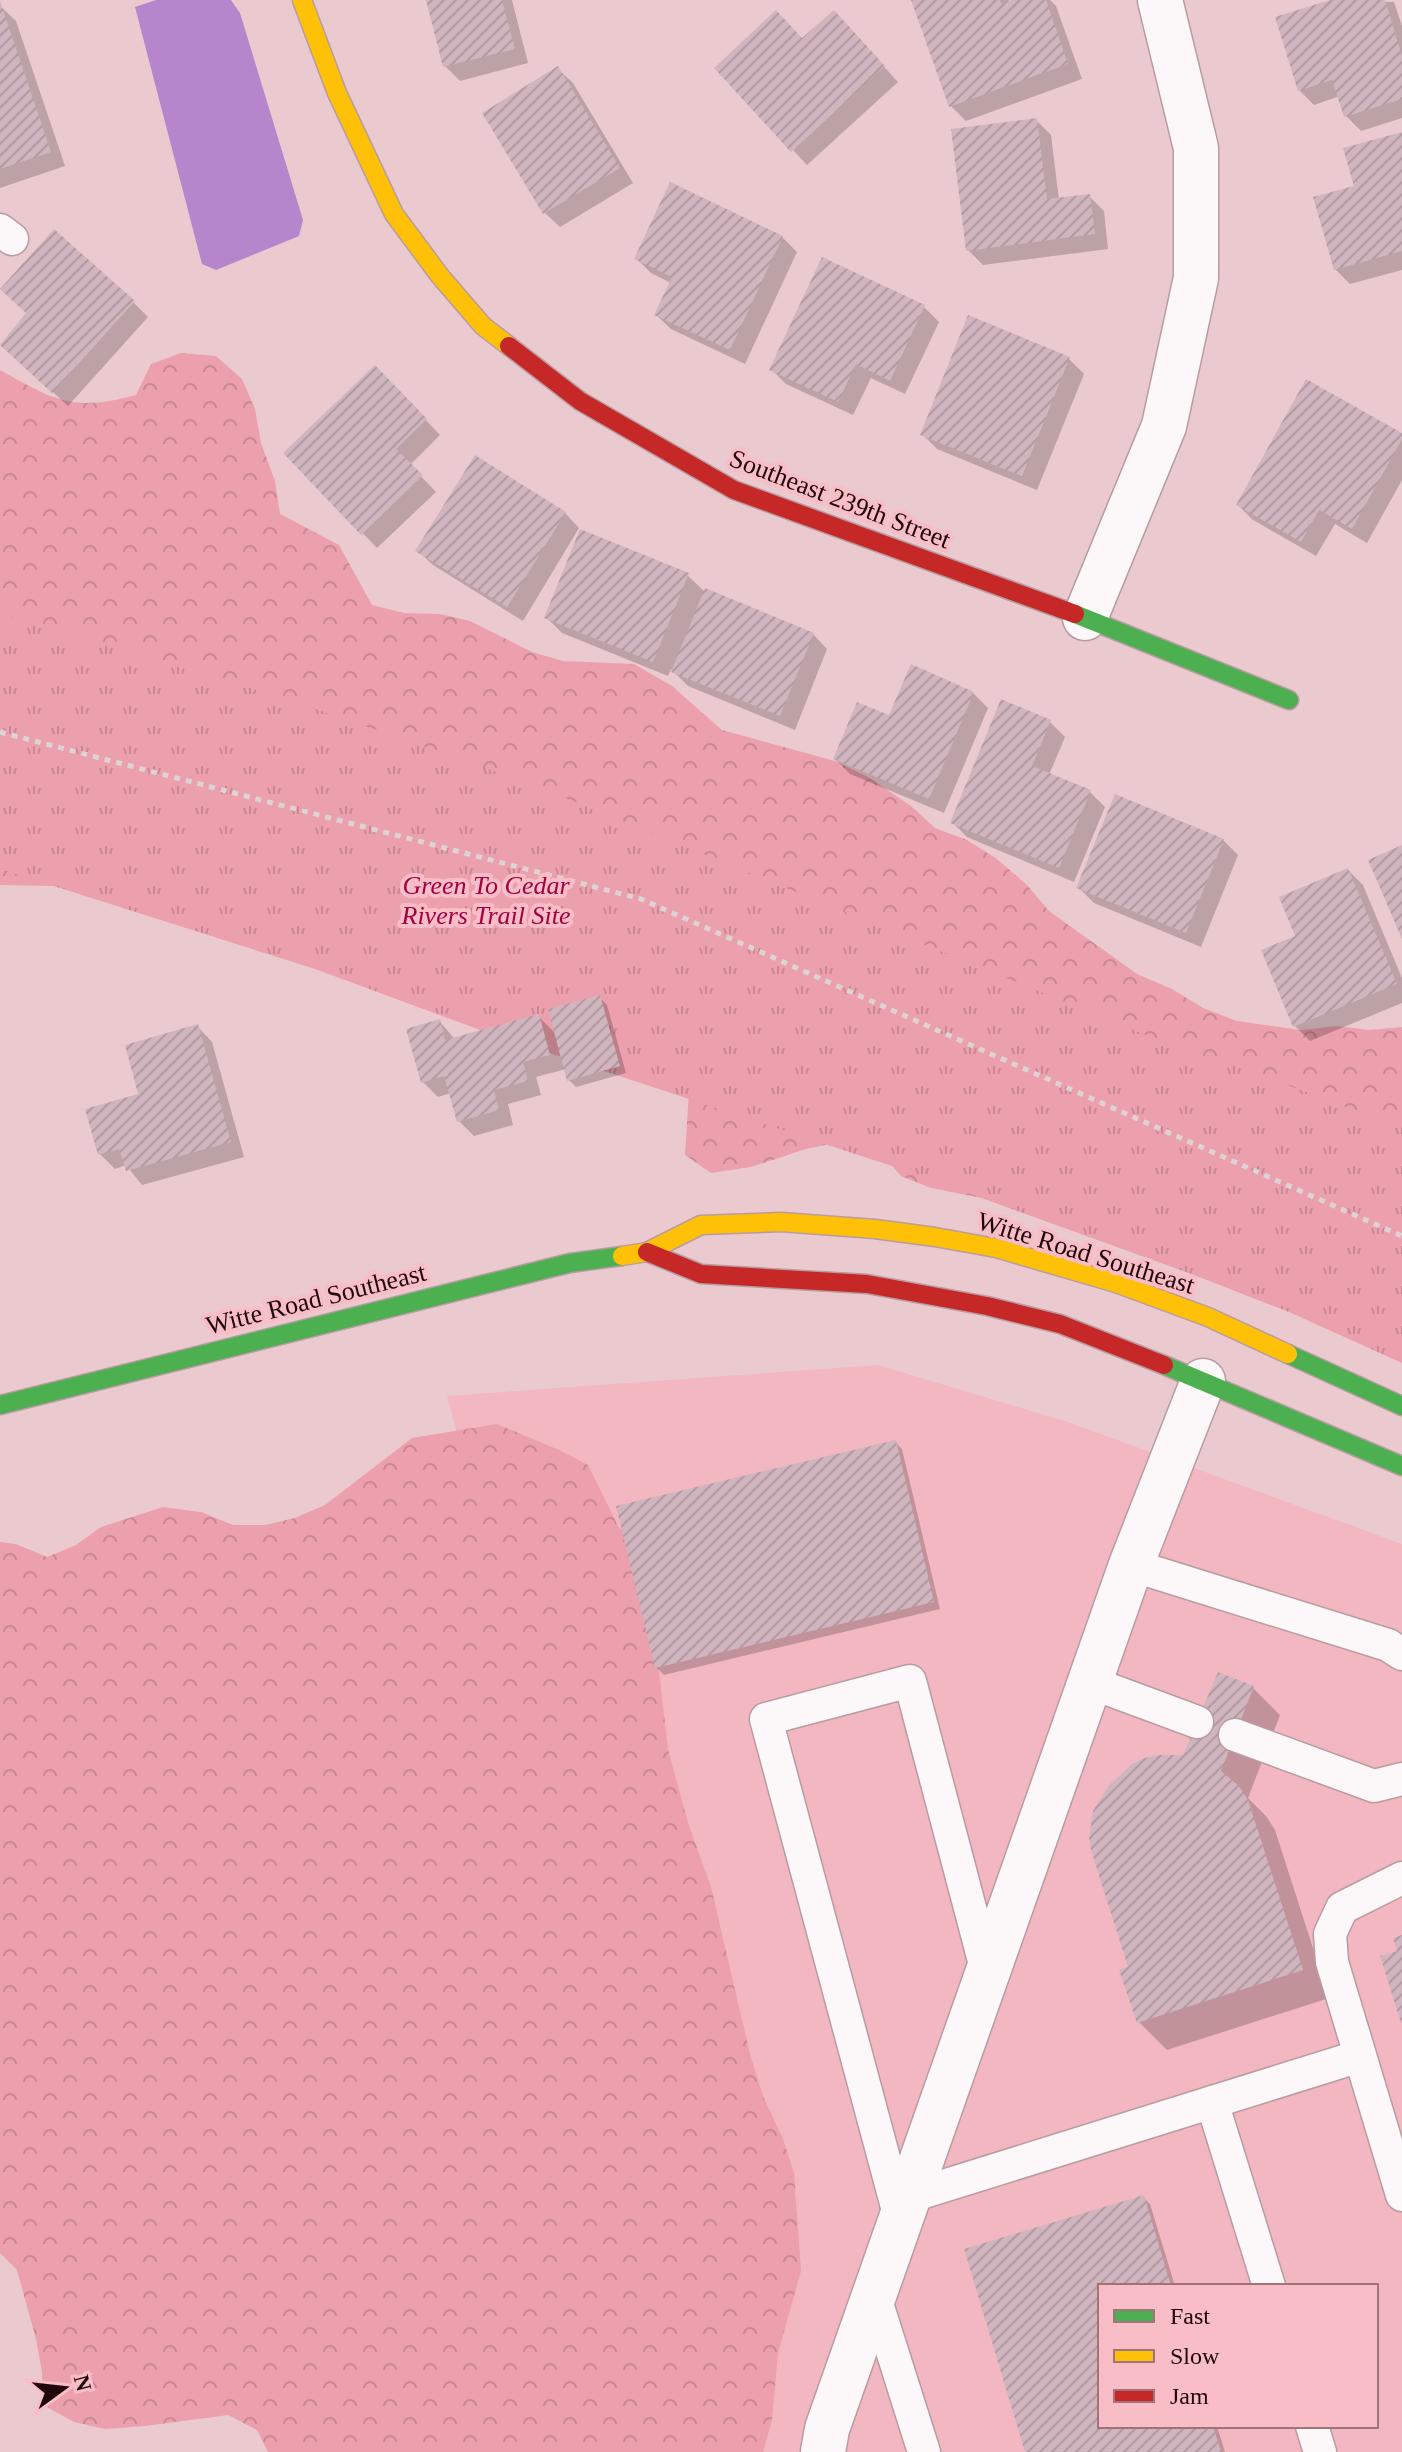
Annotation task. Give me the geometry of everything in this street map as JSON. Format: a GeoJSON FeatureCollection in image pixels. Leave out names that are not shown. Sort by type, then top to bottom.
{"type":"FeatureCollection","features":[{"type":"Feature","properties":{"kind":"street","name":"Southeast 239th Street"},"geometry":{"type":"LineString","coordinates":[[302,0],[337,93],[394,214],[440,276],[483,326],[580,401],[734,490],[1085,618],[1289,700]]}},
{"type":"Feature","properties":{"kind":"street"},"geometry":{"type":"LineString","coordinates":[[1085,618],[1164,426],[1196,278],[1196,148],[1160,0]]}},
{"type":"Feature","properties":{"kind":"street","name":"Witte Road Southeast"},"geometry":{"type":"LineString","coordinates":[[0,1405],[570,1263],[647,1252],[701,1225],[781,1222],[875,1229],[996,1248],[1116,1283],[1208,1317],[1402,1406]]}},
{"type":"Feature","properties":{"kind":"street"},"geometry":{"type":"LineString","coordinates":[[647,1252],[701,1274],[867,1284],[987,1306],[1060,1324],[1220,1379],[1402,1466]]}},
{"type":"Feature","properties":{"kind":"street"},"geometry":{"type":"LineString","coordinates":[[823,2452],[827,2429],[1131,1565],[1220,1379]]}},
{"type":"Feature","properties":{"kind":"lane"},"geometry":{"type":"LineString","coordinates":[[1131,1565],[1388,1645],[1402,1654]]}},
{"type":"Feature","properties":{"kind":"lane"},"geometry":{"type":"LineString","coordinates":[[988,1976],[910,1681],[766,1719],[904,2208],[1212,2102],[1360,2056]]}},
{"type":"Feature","properties":{"kind":"lane"},"geometry":{"type":"LineString","coordinates":[[1089,1682],[1197,1722]]}},
{"type":"Feature","properties":{"kind":"lane"},"geometry":{"type":"LineString","coordinates":[[1235,1735],[1374,1786],[1402,1779]]}},
{"type":"Feature","properties":{"kind":"lane"},"geometry":{"type":"LineString","coordinates":[[1402,1878],[1342,1908],[1330,1934],[1332,1962],[1402,2195]]}},
{"type":"Feature","properties":{"kind":"lane"},"geometry":{"type":"LineString","coordinates":[[1212,2102],[1268,2284]]}},
{"type":"Feature","properties":{"kind":"lane"},"geometry":{"type":"LineString","coordinates":[[874,2294],[924,2452]]}},
{"type":"Feature","properties":{"kind":"lane"},"geometry":{"type":"LineString","coordinates":[[1313,2428],[1320,2452]]}},
{"type":"Feature","properties":{"kind":"path"},"geometry":{"type":"LineString","coordinates":[[0,732],[641,899],[1402,1236]]}},
{"type":"Feature","properties":{"kind":"shaded area"},"geometry":{"type":"Polygon","coordinates":[[[156,0],[231,0],[240,13],[303,220],[299,236],[216,270],[202,264],[135,7],[156,0]]]}},
{"type":"Feature","properties":{"kind":"shaded area"},"geometry":{"type":"Polygon","coordinates":[[[878,1365],[1068,1422],[1402,1544],[1402,2452],[723,2452],[447,1396],[878,1365]]]}},
{"type":"Feature","properties":{"kind":"green space","name":"Green To Cedar Rivers Trail Site"},"geometry":{"type":"Polygon","coordinates":[[[181,353],[216,356],[242,379],[255,409],[261,443],[275,481],[280,514],[339,545],[372,605],[404,613],[440,614],[470,621],[532,652],[563,661],[634,664],[672,686],[722,730],[835,761],[868,777],[911,806],[935,828],[967,840],[997,859],[1028,886],[1049,911],[1137,974],[1172,989],[1203,1008],[1237,1021],[1300,1030],[1337,1026],[1369,1030],[1402,1027],[1402,1347],[997,1201],[931,1188],[901,1176],[875,1146],[844,1141],[806,1149],[751,1167],[711,1173],[685,1155],[691,1059],[159,888],[0,885],[0,370],[51,396],[80,403],[96,403],[136,395],[151,364],[181,353]]]}},
{"type":"Feature","properties":{"kind":"green space","name":"Green To Cedar Rivers Trail Site"},"geometry":{"type":"Polygon","coordinates":[[[0,614],[290,700],[531,784],[1163,1042],[1402,1128],[1402,1363],[1289,1312],[1194,1275],[910,1172],[483,1031],[315,969],[0,869],[0,614]]]}},
{"type":"Feature","properties":{"kind":"green space"},"geometry":{"type":"Polygon","coordinates":[[[497,1424],[588,1465],[618,1526],[642,1552],[649,1586],[668,1749],[688,1823],[711,1887],[750,2054],[794,2173],[801,2271],[778,2353],[772,2420],[763,2452],[268,2452],[257,2430],[228,2415],[105,2429],[74,2422],[43,2405],[42,2372],[36,2339],[17,2270],[0,2253],[0,1542],[16,1544],[47,1557],[76,1545],[101,1527],[163,1507],[201,1512],[233,1525],[265,1525],[295,1518],[325,1505],[412,1438],[497,1424]]]}},
{"type":"Feature","properties":{"kind":"building"},"geometry":{"type":"Polygon","coordinates":[[[426,0],[502,0],[515,49],[443,67],[426,0]]]}},
{"type":"Feature","properties":{"kind":"building"},"geometry":{"type":"Polygon","coordinates":[[[911,0],[1000,0],[1001,4],[1012,0],[1046,0],[1068,64],[949,107],[911,0]]]}},
{"type":"Feature","properties":{"kind":"building"},"geometry":{"type":"Polygon","coordinates":[[[1330,0],[1385,0],[1402,56],[1402,99],[1344,117],[1332,80],[1298,91],[1275,17],[1330,0]]]}},
{"type":"Feature","properties":{"kind":"building"},"geometry":{"type":"Polygon","coordinates":[[[0,1],[51,152],[0,169],[0,1]]]}},
{"type":"Feature","properties":{"kind":"building"},"geometry":{"type":"Polygon","coordinates":[[[776,10],[802,38],[834,10],[885,66],[791,152],[714,68],[776,10]]]}},
{"type":"Feature","properties":{"kind":"building"},"geometry":{"type":"Polygon","coordinates":[[[558,66],[620,168],[543,214],[482,113],[558,66]]]}},
{"type":"Feature","properties":{"kind":"building"},"geometry":{"type":"Polygon","coordinates":[[[1037,118],[1047,199],[1090,194],[1095,234],[966,251],[951,129],[1037,118]]]}},
{"type":"Feature","properties":{"kind":"building"},"geometry":{"type":"Polygon","coordinates":[[[1402,132],[1402,251],[1334,270],[1313,197],[1354,186],[1343,148],[1402,132]]]}},
{"type":"Feature","properties":{"kind":"building"},"geometry":{"type":"Polygon","coordinates":[[[670,182],[783,236],[730,350],[654,315],[672,277],[634,259],[670,182]]]}},
{"type":"Feature","properties":{"kind":"building"},"geometry":{"type":"Polygon","coordinates":[[[54,229],[135,301],[52,393],[0,345],[26,313],[0,289],[54,229]]]}},
{"type":"Feature","properties":{"kind":"building"},"geometry":{"type":"Polygon","coordinates":[[[822,257],[925,305],[890,381],[856,364],[838,402],[769,370],[822,257]]]}},
{"type":"Feature","properties":{"kind":"building"},"geometry":{"type":"Polygon","coordinates":[[[968,315],[1070,357],[1022,476],[920,435],[968,315]]]}},
{"type":"Feature","properties":{"kind":"building"},"geometry":{"type":"Polygon","coordinates":[[[375,365],[427,419],[396,449],[423,475],[361,535],[283,453],[375,365]]]}},
{"type":"Feature","properties":{"kind":"building"},"geometry":{"type":"Polygon","coordinates":[[[1306,379],[1402,433],[1402,439],[1352,529],[1319,510],[1301,542],[1236,505],[1306,379]]]}},
{"type":"Feature","properties":{"kind":"building"},"geometry":{"type":"Polygon","coordinates":[[[475,455],[566,512],[507,607],[415,551],[475,455]]]}},
{"type":"Feature","properties":{"kind":"building"},"geometry":{"type":"Polygon","coordinates":[[[580,529],[689,573],[653,662],[544,618],[580,529]]]}},
{"type":"Feature","properties":{"kind":"building"},"geometry":{"type":"Polygon","coordinates":[[[705,588],[814,633],[780,716],[671,672],[705,588]]]}},
{"type":"Feature","properties":{"kind":"building"},"geometry":{"type":"Polygon","coordinates":[[[911,664],[974,692],[929,799],[833,759],[857,702],[889,715],[911,664]]]}},
{"type":"Feature","properties":{"kind":"building"},"geometry":{"type":"Polygon","coordinates":[[[1001,699],[1051,720],[1032,766],[1091,790],[1059,868],[950,823],[1001,699]]]}},
{"type":"Feature","properties":{"kind":"building"},"geometry":{"type":"Polygon","coordinates":[[[1115,794],[1224,839],[1186,933],[1076,888],[1115,794]]]}},
{"type":"Feature","properties":{"kind":"building"},"geometry":{"type":"Polygon","coordinates":[[[1402,845],[1402,939],[1368,860],[1402,845]]]}},
{"type":"Feature","properties":{"kind":"building"},"geometry":{"type":"Polygon","coordinates":[[[1348,868],[1397,984],[1293,1027],[1261,950],[1295,936],[1279,897],[1348,868]]]}},
{"type":"Feature","properties":{"kind":"building"},"geometry":{"type":"Polygon","coordinates":[[[600,995],[620,1066],[567,1081],[548,1009],[600,995]]]}},
{"type":"Feature","properties":{"kind":"building"},"geometry":{"type":"Polygon","coordinates":[[[539,1014],[550,1055],[523,1062],[528,1081],[494,1090],[499,1110],[457,1122],[444,1076],[421,1083],[406,1029],[440,1019],[445,1040],[539,1014]]]}},
{"type":"Feature","properties":{"kind":"building"},"geometry":{"type":"Polygon","coordinates":[[[198,1024],[231,1142],[126,1171],[119,1149],[98,1155],[85,1109],[138,1094],[125,1045],[198,1024]]]}},
{"type":"Feature","properties":{"kind":"building"},"geometry":{"type":"Polygon","coordinates":[[[896,1440],[934,1602],[655,1668],[616,1506],[896,1440]]]}},
{"type":"Feature","properties":{"kind":"building"},"geometry":{"type":"Polygon","coordinates":[[[1218,1672],[1254,1686],[1221,1771],[1239,1786],[1248,1800],[1303,1970],[1137,2023],[1119,1970],[1128,1967],[1091,1850],[1089,1838],[1093,1811],[1109,1785],[1132,1764],[1159,1755],[1183,1755],[1218,1672]]]}},
{"type":"Feature","properties":{"kind":"building"},"geometry":{"type":"Polygon","coordinates":[[[1402,1935],[1401,2023],[1380,1956],[1397,1951],[1393,1938],[1402,1935]]]}},
{"type":"Feature","properties":{"kind":"building"},"geometry":{"type":"Polygon","coordinates":[[[1144,2195],[1170,2284],[1098,2284],[1098,2428],[1214,2428],[1221,2452],[1025,2452],[964,2249],[1144,2195]]]}},
{"type":"Feature","properties":{"kind":"traffic: fast"},"geometry":{"type":"LineString","coordinates":[[1075,614],[1289,700]]}},
{"type":"Feature","properties":{"kind":"traffic: fast"},"geometry":{"type":"LineString","coordinates":[[0,1405],[570,1263],[622,1256]]}},
{"type":"Feature","properties":{"kind":"traffic: fast"},"geometry":{"type":"LineString","coordinates":[[1288,1354],[1402,1406]]}},
{"type":"Feature","properties":{"kind":"traffic: fast"},"geometry":{"type":"LineString","coordinates":[[1164,1365],[1402,1466]]}},
{"type":"Feature","properties":{"kind":"traffic: slow"},"geometry":{"type":"LineString","coordinates":[[302,0],[337,93],[394,214],[440,276],[483,326],[509,346]]}},
{"type":"Feature","properties":{"kind":"traffic: slow"},"geometry":{"type":"LineString","coordinates":[[622,1256],[647,1252],[701,1225],[781,1222],[935,1237],[996,1248],[1116,1283],[1208,1317],[1288,1354]]}},
{"type":"Feature","properties":{"kind":"traffic: jam"},"geometry":{"type":"LineString","coordinates":[[509,346],[580,401],[734,490],[1075,614]]}},
{"type":"Feature","properties":{"kind":"traffic: jam"},"geometry":{"type":"LineString","coordinates":[[647,1252],[701,1274],[867,1284],[987,1306],[1060,1324],[1164,1365]]}}]}
